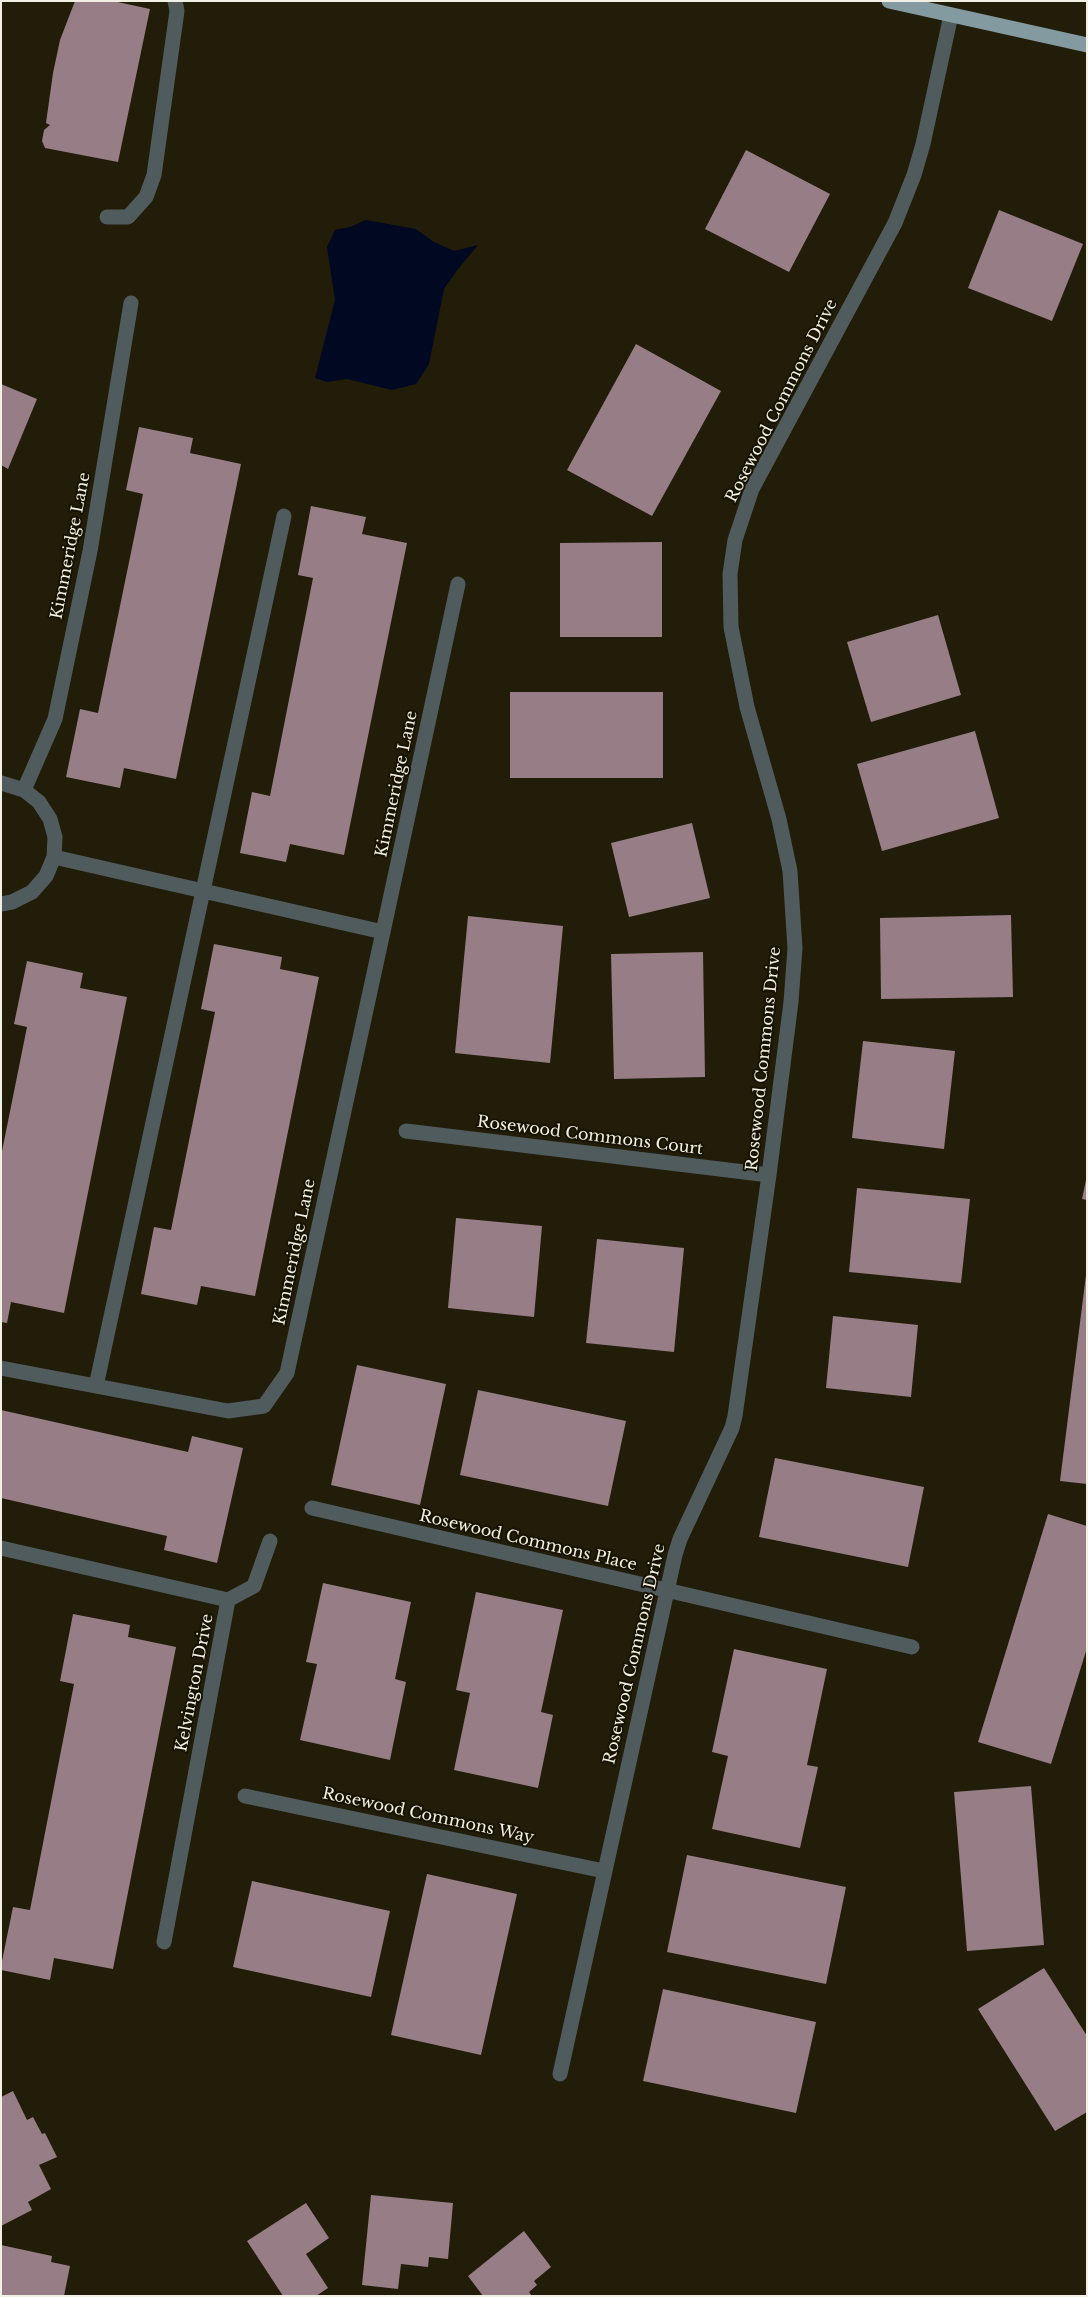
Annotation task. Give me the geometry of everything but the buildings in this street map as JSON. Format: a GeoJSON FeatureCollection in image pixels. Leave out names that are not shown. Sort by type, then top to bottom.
{"type":"FeatureCollection","features":[{"type":"Feature","properties":{"kind":"main road"},"geometry":{"type":"LineString","coordinates":[[889,1],[1087,45]]}},
{"type":"Feature","properties":{"kind":"street"},"geometry":{"type":"LineString","coordinates":[[107,217],[128,217],[146,197],[154,175],[177,11],[175,1]]}},
{"type":"Feature","properties":{"kind":"street","name":"Rosewood Commons Drive"},"geometry":{"type":"LineString","coordinates":[[560,2074],[680,1539],[732,1428],[735,1416],[791,1002],[795,948],[790,871],[779,819],[748,707],[731,627],[730,591],[732,556],[740,522],[752,489],[887,238],[914,175],[951,15]]}},
{"type":"Feature","properties":{"kind":"street","name":"Kimmeridge Lane"},"geometry":{"type":"LineString","coordinates":[[24,790],[55,719],[90,551],[131,303]]}},
{"type":"Feature","properties":{"kind":"street"},"geometry":{"type":"LineString","coordinates":[[96,1386],[284,516]]}},
{"type":"Feature","properties":{"kind":"street","name":"Kimmeridge Lane"},"geometry":{"type":"LineString","coordinates":[[1,1368],[228,1411],[264,1406],[287,1373],[458,584]]}},
{"type":"Feature","properties":{"kind":"street"},"geometry":{"type":"LineString","coordinates":[[1,783],[24,790],[39,802],[50,819],[55,838],[54,857],[46,876],[32,892],[12,902],[1,904]]}},
{"type":"Feature","properties":{"kind":"street"},"geometry":{"type":"LineString","coordinates":[[54,857],[383,932]]}},
{"type":"Feature","properties":{"kind":"street","name":"Rosewood Commons Court"},"geometry":{"type":"LineString","coordinates":[[406,1131],[769,1174]]}},
{"type":"Feature","properties":{"kind":"street","name":"Rosewood Commons Place"},"geometry":{"type":"LineString","coordinates":[[312,1508],[912,1647]]}},
{"type":"Feature","properties":{"kind":"street"},"geometry":{"type":"LineString","coordinates":[[228,1600],[254,1586],[270,1541]]}},
{"type":"Feature","properties":{"kind":"street","name":"Kelvington Drive"},"geometry":{"type":"LineString","coordinates":[[1,1548],[228,1600],[164,1942]]}},
{"type":"Feature","properties":{"kind":"street","name":"Rosewood Commons Way"},"geometry":{"type":"LineString","coordinates":[[245,1796],[604,1871]]}},
{"type":"Feature","properties":{"kind":"water"},"geometry":{"type":"Polygon","coordinates":[[[366,220],[416,229],[434,242],[454,251],[478,245],[444,289],[429,364],[416,384],[392,390],[347,379],[327,382],[315,378],[335,300],[327,247],[335,230],[350,227],[366,220]]]}}]}
